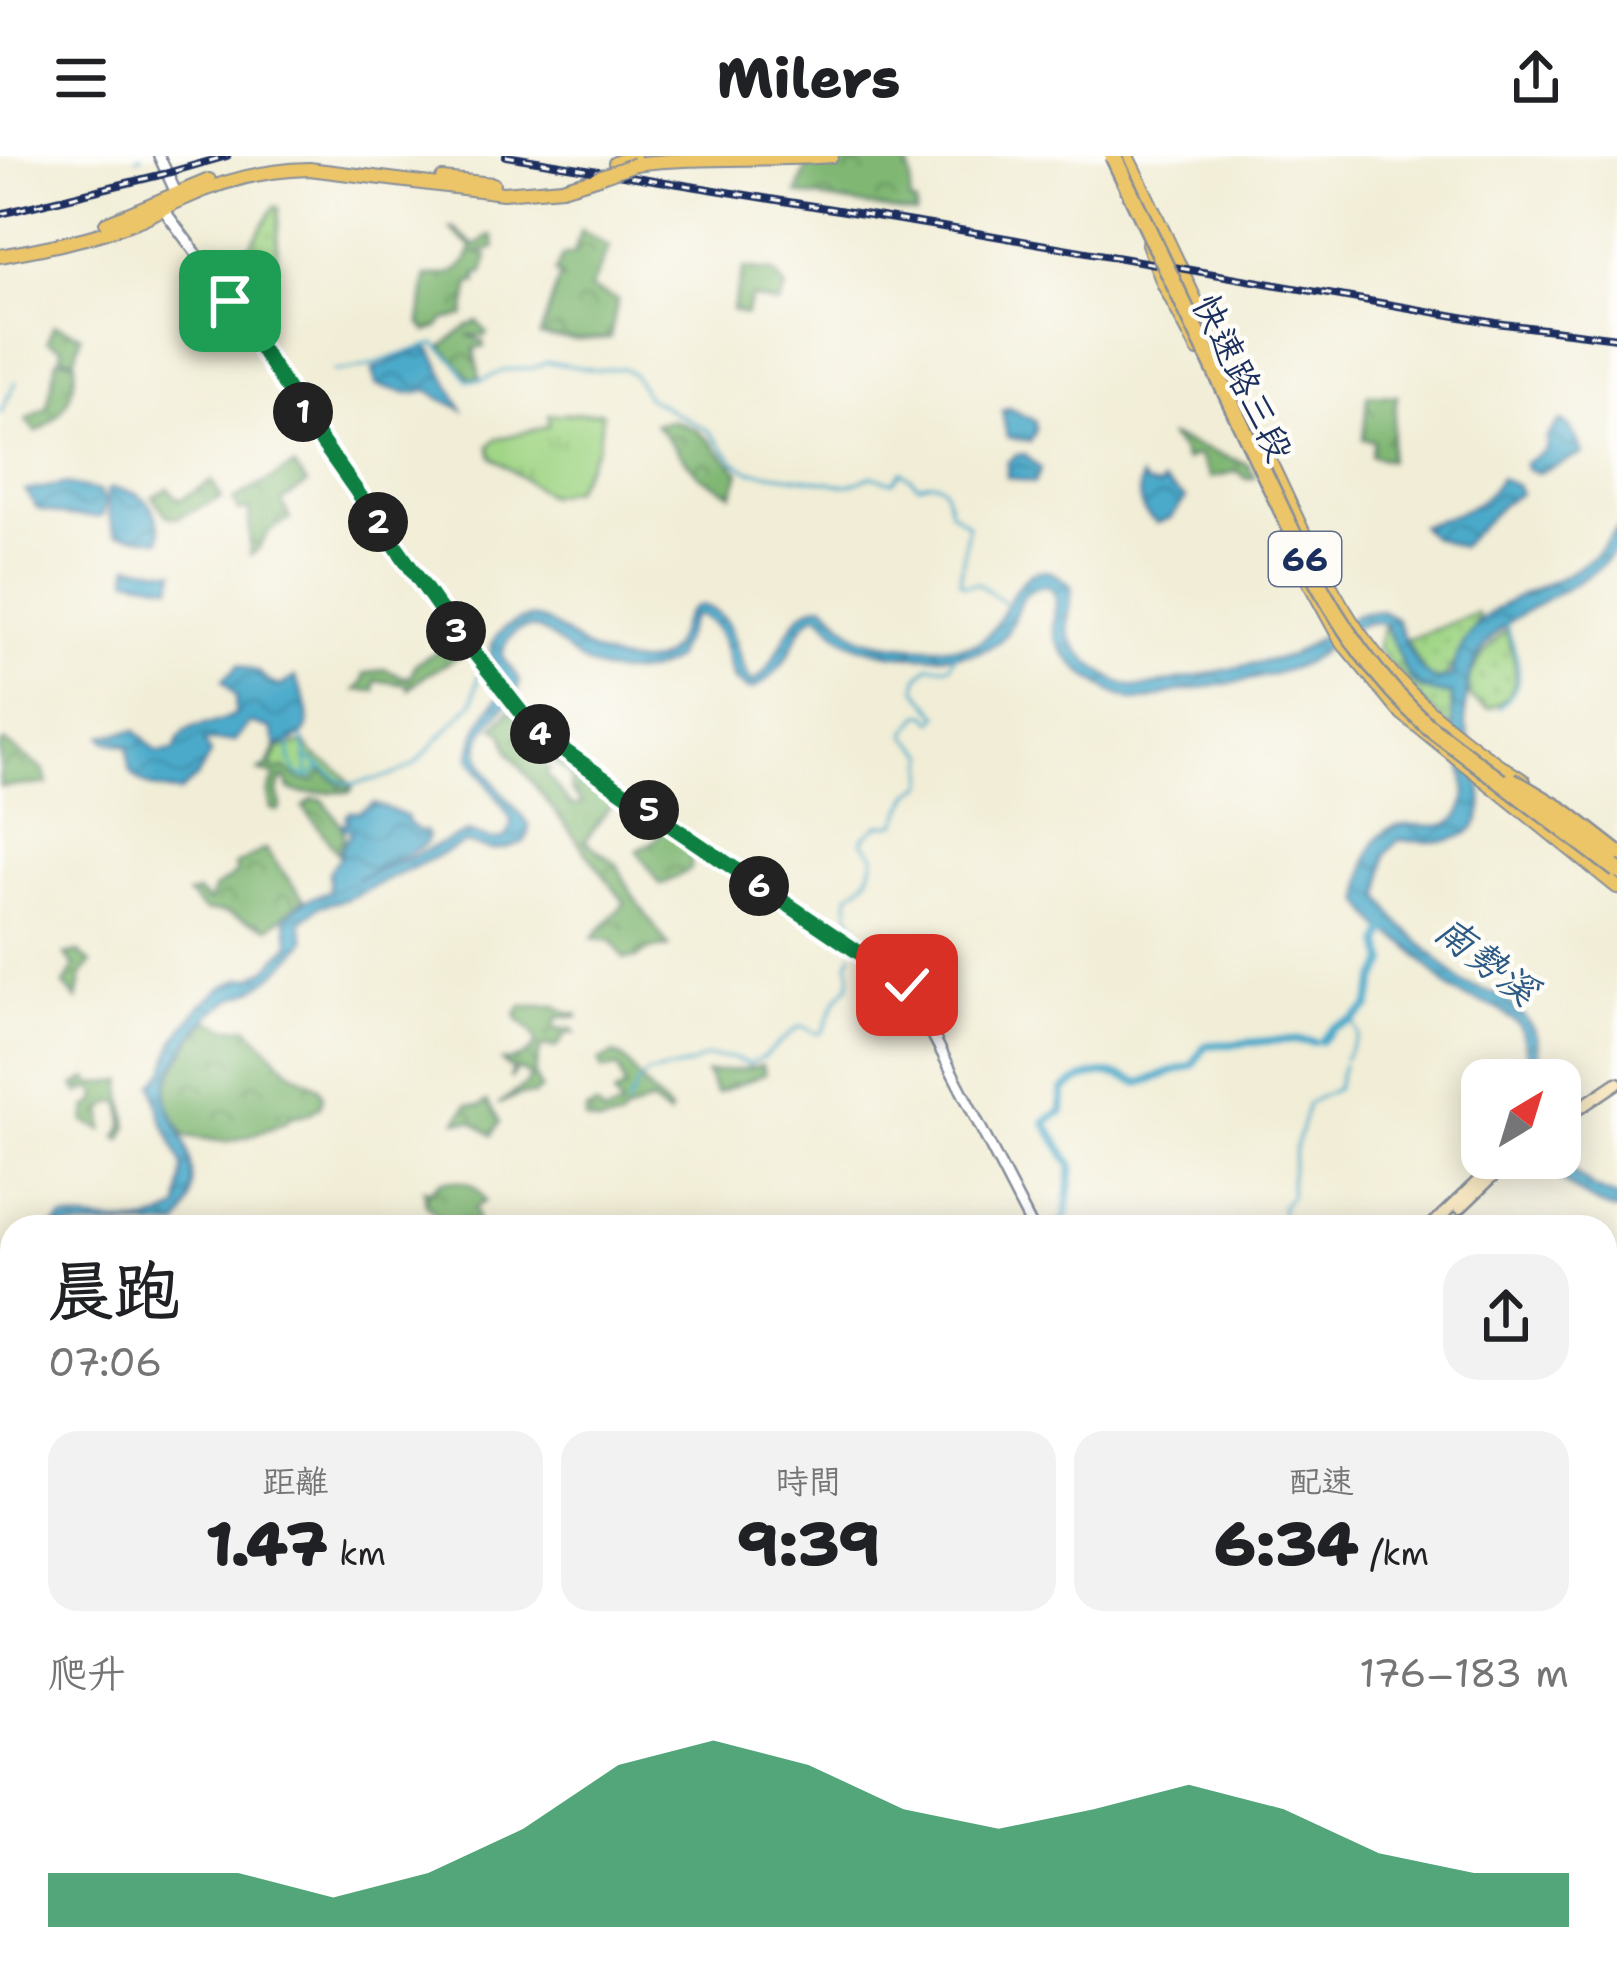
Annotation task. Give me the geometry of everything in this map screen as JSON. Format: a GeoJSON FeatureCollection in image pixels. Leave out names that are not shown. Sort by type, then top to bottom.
{"type":"FeatureCollection","features":[{"type":"Feature","properties":{"kind":"highway","name":"66"},"geometry":{"type":"LineString","coordinates":[[1117,156],[1308,565],[1341,625],[1402,703],[1505,781]]}},
{"type":"Feature","properties":{"kind":"highway"},"geometry":{"type":"LineString","coordinates":[[1505,781],[1531,815],[1617,867]]}},
{"type":"Feature","properties":{"kind":"highway"},"geometry":{"type":"LineString","coordinates":[[1505,781],[1564,811],[1617,867]]}},
{"type":"Feature","properties":{"kind":"main road"},"geometry":{"type":"LineString","coordinates":[[592,175],[634,160],[832,156]]}},
{"type":"Feature","properties":{"kind":"main road","name":"快速路三段"},"geometry":{"type":"LineString","coordinates":[[1117,156],[1360,634],[1423,706],[1487,755],[1505,781]]}},
{"type":"Feature","properties":{"kind":"main road","name":"快速路三段"},"geometry":{"type":"LineString","coordinates":[[1117,156],[1163,283],[1330,624],[1399,711],[1456,759],[1505,781]]}},
{"type":"Feature","properties":{"kind":"main road"},"geometry":{"type":"LineString","coordinates":[[0,252],[47,247],[137,221],[180,195],[291,169],[503,193],[535,192],[634,160]]}},
{"type":"Feature","properties":{"kind":"main road","name":"66"},"geometry":{"type":"LineString","coordinates":[[1505,781],[1586,827],[1617,867]]}},
{"type":"Feature","properties":{"kind":"main road","name":"66"},"geometry":{"type":"LineString","coordinates":[[1505,781],[1572,847],[1617,867]]}},
{"type":"Feature","properties":{"kind":"main road"},"geometry":{"type":"LineString","coordinates":[[1581,1111],[1617,1087]]}},
{"type":"Feature","properties":{"kind":"main road"},"geometry":{"type":"LineString","coordinates":[[1444,1215],[1486,1179]]}},
{"type":"Feature","properties":{"kind":"main road"},"geometry":{"type":"LineString","coordinates":[[1451,1215],[1483,1181]]}},
{"type":"Feature","properties":{"kind":"street"},"geometry":{"type":"LineString","coordinates":[[162,156],[180,195]]}},
{"type":"Feature","properties":{"kind":"street"},"geometry":{"type":"LineString","coordinates":[[160,205],[224,291],[322,442],[437,605],[535,730],[907,985],[1026,1215]]}},
{"type":"Feature","properties":{"kind":"street"},"geometry":{"type":"LineString","coordinates":[[1572,847],[1586,827]]}},
{"type":"Feature","properties":{"kind":"green space"},"geometry":{"type":"Polygon","coordinates":[[[908,156],[910,202],[916,204],[916,214],[797,194],[808,163],[908,156]]]}},
{"type":"Feature","properties":{"kind":"green space"},"geometry":{"type":"Polygon","coordinates":[[[275,206],[279,208],[276,267],[269,269],[247,251],[275,206]]]}},
{"type":"Feature","properties":{"kind":"green space"},"geometry":{"type":"Polygon","coordinates":[[[454,228],[473,244],[493,237],[495,248],[479,253],[488,256],[477,283],[470,283],[464,316],[444,320],[427,332],[420,323],[426,276],[456,271],[469,255],[471,247],[454,228]]]}},
{"type":"Feature","properties":{"kind":"green space"},"geometry":{"type":"Polygon","coordinates":[[[581,230],[609,247],[591,289],[618,300],[610,338],[540,336],[560,275],[555,273],[562,256],[574,254],[581,230]]]}},
{"type":"Feature","properties":{"kind":"green space"},"geometry":{"type":"Polygon","coordinates":[[[744,268],[774,272],[786,289],[778,305],[752,297],[746,315],[732,310],[744,268]]]}},
{"type":"Feature","properties":{"kind":"green space"},"geometry":{"type":"Polygon","coordinates":[[[478,322],[487,333],[468,335],[484,347],[474,348],[480,378],[471,379],[442,347],[478,322]]]}},
{"type":"Feature","properties":{"kind":"green space"},"geometry":{"type":"Polygon","coordinates":[[[54,325],[81,335],[75,359],[60,356],[63,348],[47,341],[54,325]]]}},
{"type":"Feature","properties":{"kind":"green space"},"geometry":{"type":"Polygon","coordinates":[[[57,360],[75,360],[71,393],[54,420],[36,432],[26,420],[47,407],[57,360]]]}},
{"type":"Feature","properties":{"kind":"green space"},"geometry":{"type":"Polygon","coordinates":[[[1368,395],[1397,396],[1389,460],[1371,456],[1374,441],[1363,439],[1368,395]]]}},
{"type":"Feature","properties":{"kind":"green space"},"geometry":{"type":"Polygon","coordinates":[[[600,412],[598,446],[573,490],[548,496],[492,457],[489,446],[496,439],[548,426],[549,415],[600,412]]]}},
{"type":"Feature","properties":{"kind":"green space"},"geometry":{"type":"Polygon","coordinates":[[[672,420],[708,439],[740,473],[732,494],[699,476],[655,424],[672,420]]]}},
{"type":"Feature","properties":{"kind":"green space"},"geometry":{"type":"Polygon","coordinates":[[[1168,436],[1247,464],[1255,477],[1247,479],[1237,471],[1211,478],[1198,455],[1185,460],[1168,436]]]}},
{"type":"Feature","properties":{"kind":"green space"},"geometry":{"type":"Polygon","coordinates":[[[294,466],[307,484],[282,501],[290,519],[269,531],[250,555],[249,509],[238,511],[233,500],[294,466]]]}},
{"type":"Feature","properties":{"kind":"green space"},"geometry":{"type":"Polygon","coordinates":[[[212,481],[221,498],[177,518],[167,516],[152,497],[168,488],[179,500],[212,481]]]}},
{"type":"Feature","properties":{"kind":"green space"},"geometry":{"type":"Polygon","coordinates":[[[1476,613],[1479,618],[1445,678],[1435,681],[1426,676],[1406,640],[1476,613]]]}},
{"type":"Feature","properties":{"kind":"green space"},"geometry":{"type":"Polygon","coordinates":[[[1384,625],[1413,682],[1435,693],[1451,694],[1453,729],[1377,648],[1384,625]]]}},
{"type":"Feature","properties":{"kind":"green space"},"geometry":{"type":"Polygon","coordinates":[[[1506,630],[1515,665],[1514,686],[1501,703],[1488,709],[1471,698],[1469,681],[1478,661],[1506,630]]]}},
{"type":"Feature","properties":{"kind":"green space"},"geometry":{"type":"Polygon","coordinates":[[[458,639],[468,651],[409,689],[376,680],[375,691],[356,690],[364,674],[384,669],[411,676],[415,664],[458,639]]]}},
{"type":"Feature","properties":{"kind":"green space"},"geometry":{"type":"Polygon","coordinates":[[[510,710],[533,736],[619,794],[585,841],[617,864],[669,947],[624,959],[612,941],[592,938],[625,903],[509,752],[503,733],[494,727],[510,710]],[[538,758],[550,769],[546,774],[570,804],[582,803],[571,790],[569,774],[550,759],[538,758]]]}},
{"type":"Feature","properties":{"kind":"green space"},"geometry":{"type":"Polygon","coordinates":[[[5,742],[43,770],[48,784],[0,787],[0,746],[5,742]]]}},
{"type":"Feature","properties":{"kind":"green space"},"geometry":{"type":"Polygon","coordinates":[[[305,743],[352,788],[323,770],[314,782],[270,766],[279,748],[305,743]]]}},
{"type":"Feature","properties":{"kind":"green space"},"geometry":{"type":"Polygon","coordinates":[[[276,746],[274,754],[284,768],[301,780],[322,770],[352,788],[350,792],[302,793],[289,789],[282,778],[281,807],[271,809],[268,793],[275,775],[259,771],[268,766],[276,746]]]}},
{"type":"Feature","properties":{"kind":"green space"},"geometry":{"type":"Polygon","coordinates":[[[313,799],[323,800],[342,826],[339,855],[303,807],[313,799]]]}},
{"type":"Feature","properties":{"kind":"green space"},"geometry":{"type":"Polygon","coordinates":[[[665,827],[691,845],[691,869],[661,885],[637,851],[665,827]]]}},
{"type":"Feature","properties":{"kind":"green space"},"geometry":{"type":"Polygon","coordinates":[[[265,849],[304,899],[269,928],[225,912],[205,911],[189,895],[197,892],[209,902],[214,889],[237,873],[234,866],[265,849]]]}},
{"type":"Feature","properties":{"kind":"green space"},"geometry":{"type":"Polygon","coordinates":[[[78,952],[91,963],[82,975],[77,1000],[64,985],[74,966],[65,955],[78,952]]]}},
{"type":"Feature","properties":{"kind":"green space"},"geometry":{"type":"Polygon","coordinates":[[[522,1006],[556,1006],[577,1014],[558,1017],[554,1024],[556,1029],[575,1033],[567,1033],[557,1047],[541,1047],[534,1075],[541,1089],[498,1104],[527,1084],[530,1076],[518,1069],[510,1079],[513,1068],[502,1061],[522,1057],[536,1042],[518,1020],[522,1006]]]}},
{"type":"Feature","properties":{"kind":"green space"},"geometry":{"type":"Polygon","coordinates":[[[209,1020],[227,1028],[247,1027],[289,1070],[319,1087],[320,1106],[226,1142],[185,1136],[167,1099],[170,1080],[209,1020]]]}},
{"type":"Feature","properties":{"kind":"green space"},"geometry":{"type":"Polygon","coordinates":[[[613,1054],[626,1062],[670,1111],[669,1116],[651,1102],[620,1120],[599,1124],[586,1120],[586,1110],[596,1106],[604,1115],[621,1107],[614,1095],[625,1088],[618,1068],[602,1070],[599,1062],[613,1054]]]}},
{"type":"Feature","properties":{"kind":"green space"},"geometry":{"type":"Polygon","coordinates":[[[762,1065],[765,1074],[716,1093],[706,1073],[741,1069],[762,1065]]]}},
{"type":"Feature","properties":{"kind":"green space"},"geometry":{"type":"Polygon","coordinates":[[[88,1078],[91,1084],[124,1081],[128,1126],[121,1140],[117,1137],[124,1125],[122,1105],[116,1101],[104,1108],[103,1130],[85,1122],[87,1108],[98,1096],[93,1089],[79,1093],[74,1086],[88,1078]]]}},
{"type":"Feature","properties":{"kind":"green space"},"geometry":{"type":"Polygon","coordinates":[[[487,1101],[500,1122],[492,1135],[472,1121],[457,1121],[467,1105],[487,1101]]]}},
{"type":"Feature","properties":{"kind":"green space"},"geometry":{"type":"Polygon","coordinates":[[[442,1181],[455,1181],[477,1190],[485,1201],[474,1208],[477,1215],[437,1215],[426,1204],[423,1189],[430,1191],[442,1181]]]}},
{"type":"Feature","properties":{"kind":"water"},"geometry":{"type":"Polygon","coordinates":[[[425,348],[431,350],[462,409],[429,390],[409,393],[376,385],[373,369],[425,348]]]}},
{"type":"Feature","properties":{"kind":"water"},"geometry":{"type":"Polygon","coordinates":[[[1009,408],[1035,421],[1030,442],[1007,437],[1002,411],[1009,408]]]}},
{"type":"Feature","properties":{"kind":"water"},"geometry":{"type":"Polygon","coordinates":[[[1560,421],[1572,430],[1583,454],[1538,473],[1526,469],[1525,463],[1546,450],[1547,437],[1560,421]]]}},
{"type":"Feature","properties":{"kind":"water"},"geometry":{"type":"Polygon","coordinates":[[[1024,454],[1041,469],[1034,483],[1007,477],[1007,463],[1024,454]]]}},
{"type":"Feature","properties":{"kind":"water"},"geometry":{"type":"Polygon","coordinates":[[[1141,478],[1159,487],[1163,482],[1186,498],[1171,518],[1157,523],[1146,514],[1140,498],[1141,478]]]}},
{"type":"Feature","properties":{"kind":"water"},"geometry":{"type":"Polygon","coordinates":[[[1500,478],[1516,485],[1520,493],[1460,547],[1432,537],[1421,526],[1476,504],[1500,478]]]}},
{"type":"Feature","properties":{"kind":"water"},"geometry":{"type":"Polygon","coordinates":[[[64,484],[99,491],[105,500],[103,515],[67,516],[38,509],[25,491],[64,484]]]}},
{"type":"Feature","properties":{"kind":"water"},"geometry":{"type":"Polygon","coordinates":[[[111,488],[146,501],[157,519],[160,540],[115,534],[109,515],[107,491],[111,488]]]}},
{"type":"Feature","properties":{"kind":"water"},"geometry":{"type":"Polygon","coordinates":[[[1617,529],[1617,549],[1601,566],[1510,621],[1475,663],[1465,711],[1481,785],[1480,815],[1474,827],[1447,841],[1398,840],[1385,855],[1381,897],[1397,921],[1463,983],[1506,998],[1533,1029],[1538,1059],[1527,1059],[1517,1023],[1495,1007],[1450,989],[1406,944],[1381,928],[1362,903],[1367,861],[1383,833],[1401,825],[1451,822],[1465,797],[1452,694],[1435,693],[1413,682],[1384,624],[1353,629],[1304,663],[1274,674],[1136,701],[1097,683],[1064,654],[1053,628],[1055,596],[1047,586],[1023,597],[1002,639],[971,654],[876,651],[846,640],[817,614],[803,626],[778,670],[753,689],[734,680],[719,634],[698,615],[692,618],[675,659],[640,672],[613,672],[588,665],[545,633],[526,628],[513,634],[503,652],[518,679],[518,689],[490,722],[480,743],[488,773],[529,826],[524,842],[491,850],[465,843],[347,899],[319,906],[301,922],[305,940],[281,968],[210,1016],[189,1041],[167,1088],[166,1099],[188,1153],[192,1178],[185,1215],[168,1215],[179,1208],[183,1167],[153,1084],[165,1071],[174,1041],[201,1005],[223,987],[268,968],[290,943],[285,917],[330,890],[329,872],[352,832],[343,823],[350,812],[374,803],[406,816],[408,823],[428,836],[422,846],[356,880],[468,832],[496,840],[507,835],[511,819],[470,758],[483,719],[510,687],[494,664],[491,649],[498,634],[520,620],[541,620],[602,656],[644,662],[664,656],[690,610],[706,607],[731,630],[753,682],[772,662],[793,624],[812,607],[825,604],[849,629],[869,640],[919,647],[970,644],[990,632],[1017,589],[1038,571],[1053,573],[1071,586],[1068,629],[1074,643],[1101,671],[1124,684],[1145,687],[1290,656],[1357,614],[1381,611],[1396,619],[1416,662],[1436,681],[1451,677],[1460,649],[1489,614],[1592,558],[1617,529]]]}},
{"type":"Feature","properties":{"kind":"water"},"geometry":{"type":"Polygon","coordinates":[[[129,565],[175,571],[172,586],[128,578],[129,565]]]}},
{"type":"Feature","properties":{"kind":"water"},"geometry":{"type":"Polygon","coordinates":[[[239,665],[280,686],[295,677],[308,711],[300,737],[276,745],[271,729],[250,723],[235,741],[204,741],[210,754],[197,778],[180,792],[139,780],[130,770],[128,747],[102,736],[135,730],[157,752],[174,750],[191,728],[235,714],[236,697],[223,680],[239,665]]]}},
{"type":"Feature","properties":{"kind":"water"},"geometry":{"type":"Polygon","coordinates":[[[1581,1177],[1617,1197],[1617,1211],[1595,1202],[1562,1179],[1581,1177]]]}},
{"type":"Feature","properties":{"kind":"waterway"},"geometry":{"type":"LineString","coordinates":[[137,158],[141,156]]}},
{"type":"Feature","properties":{"kind":"waterway"},"geometry":{"type":"LineString","coordinates":[[334,371],[436,344],[468,380],[547,362],[597,370],[622,368],[634,375],[647,397],[709,431],[736,463],[750,471],[847,485],[871,476],[893,482],[901,471],[919,485],[939,484],[950,511],[968,524],[960,582],[977,583],[1005,603]]}},
{"type":"Feature","properties":{"kind":"waterway"},"geometry":{"type":"LineString","coordinates":[[0,413],[16,382]]}},
{"type":"Feature","properties":{"kind":"waterway"},"geometry":{"type":"LineString","coordinates":[[1499,708],[1515,688],[1519,669],[1506,624]]}},
{"type":"Feature","properties":{"kind":"waterway"},"geometry":{"type":"LineString","coordinates":[[859,947],[865,937],[850,915],[849,894],[864,882],[873,862],[874,855],[863,838],[879,825],[896,824],[911,793],[925,784],[927,755],[907,731],[921,714],[928,714],[934,722],[939,715],[916,688],[918,678],[929,666],[950,666],[956,653]]}},
{"type":"Feature","properties":{"kind":"waterway"},"geometry":{"type":"LineString","coordinates":[[303,738],[307,757],[343,782],[393,775],[413,766],[473,702],[480,667]]}},
{"type":"Feature","properties":{"kind":"waterway"},"geometry":{"type":"LineString","coordinates":[[289,743],[298,775],[311,778],[321,766]]}},
{"type":"Feature","properties":{"kind":"waterway"},"geometry":{"type":"LineString","coordinates":[[306,756],[308,776]]}},
{"type":"Feature","properties":{"kind":"waterway"},"geometry":{"type":"LineString","coordinates":[[1321,1041],[1334,1027],[1369,1007],[1386,963],[1381,944],[1388,924]]}},
{"type":"Feature","properties":{"kind":"waterway"},"geometry":{"type":"LineString","coordinates":[[627,1106],[648,1074],[706,1057],[749,1064],[797,1028],[823,1031],[836,1000],[849,985],[852,954]]}},
{"type":"Feature","properties":{"kind":"waterway"},"geometry":{"type":"LineString","coordinates":[[1344,1059],[1358,1035],[1353,1020]]}},
{"type":"Feature","properties":{"kind":"waterway"},"geometry":{"type":"LineString","coordinates":[[1066,1215],[1072,1166],[1045,1122],[1062,1111],[1063,1090],[1099,1074],[1146,1081],[1193,1065],[1209,1045],[1313,1042]]}},
{"type":"Feature","properties":{"kind":"waterway"},"geometry":{"type":"LineString","coordinates":[[1282,1215],[1291,1195],[1293,1162],[1308,1103],[1336,1089],[1343,1065]]}},
{"type":"Feature","properties":{"kind":"railway"},"geometry":{"type":"LineString","coordinates":[[0,214],[227,156]]}},
{"type":"Feature","properties":{"kind":"railway"},"geometry":{"type":"LineString","coordinates":[[506,156],[1496,323],[1617,338]]}},
{"type":"Feature","properties":{"kind":"route"},"geometry":{"type":"LineString","coordinates":[[230,301],[437,605],[535,730],[907,985]]}},
{"type":"Feature","properties":{"kind":"water label","name":"南勢溪"},"geometry":{"type":"Point","coordinates":[1487,960]}}]}
